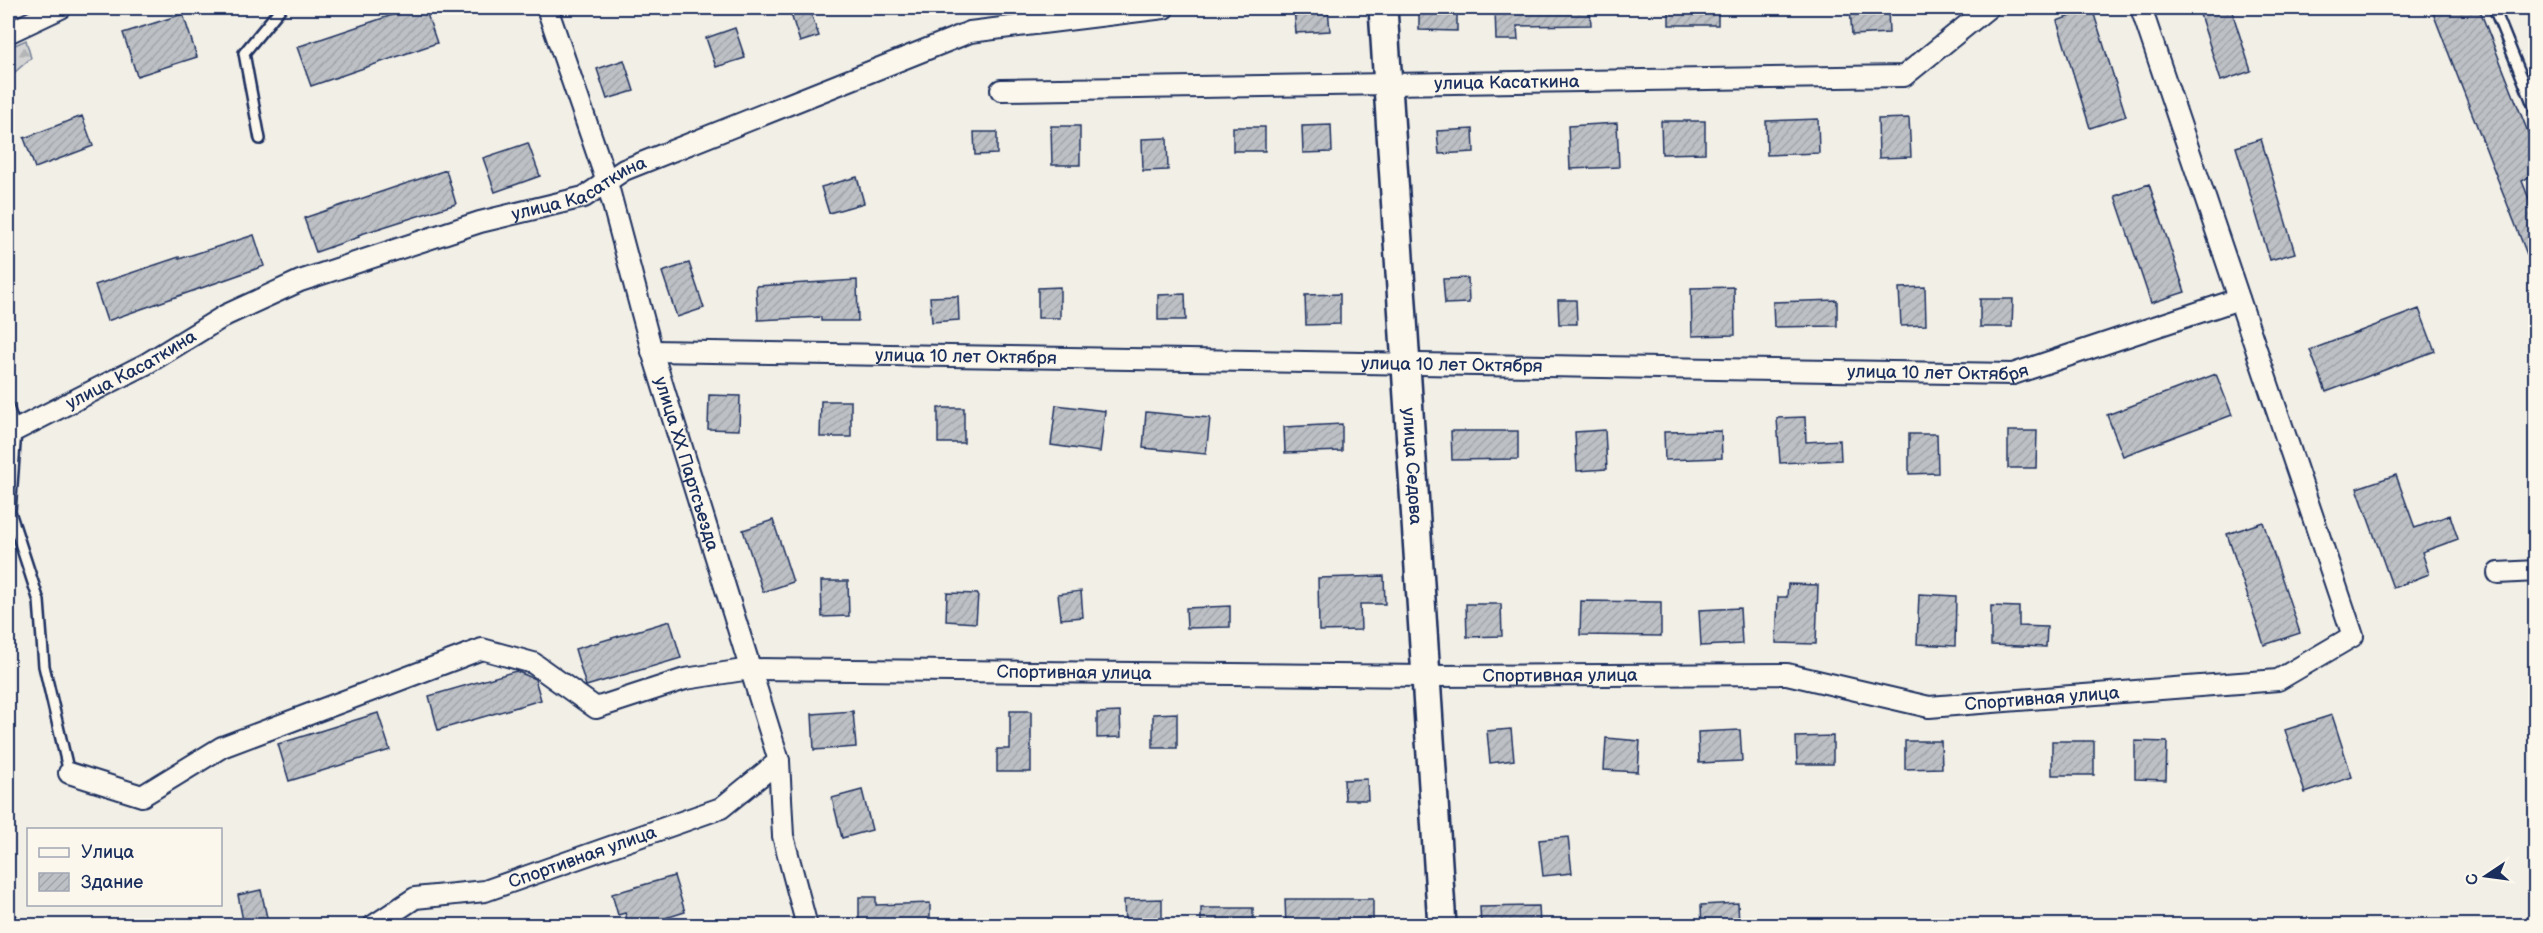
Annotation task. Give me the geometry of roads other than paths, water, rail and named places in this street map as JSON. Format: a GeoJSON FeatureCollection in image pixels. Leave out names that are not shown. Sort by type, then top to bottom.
{"type":"FeatureCollection","features":[{"type":"Feature","properties":{"kind":"street"},"geometry":{"type":"LineString","coordinates":[[8,33],[61,8]]}},
{"type":"Feature","properties":{"kind":"street","name":"улица XX Партсъезда"},"geometry":{"type":"LineString","coordinates":[[547,8],[607,182],[652,351],[779,761],[783,836],[807,926]]}},
{"type":"Feature","properties":{"kind":"street","name":"улица Касаткина"},"geometry":{"type":"LineString","coordinates":[[16,430],[146,364],[226,315],[300,281],[480,222],[584,197],[624,170],[970,32],[1164,8]]}},
{"type":"Feature","properties":{"kind":"street","name":"улица Седова"},"geometry":{"type":"LineString","coordinates":[[1383,8],[1442,926]]}},
{"type":"Feature","properties":{"kind":"street","name":"улица Касаткина"},"geometry":{"type":"LineString","coordinates":[[1001,90],[1388,86],[1904,76],[1988,8]]}},
{"type":"Feature","properties":{"kind":"street"},"geometry":{"type":"LineString","coordinates":[[2141,8],[2239,299]]}},
{"type":"Feature","properties":{"kind":"street","name":"улица 10 лет Октября"},"geometry":{"type":"LineString","coordinates":[[652,351],[2013,374],[2239,299]]}},
{"type":"Feature","properties":{"kind":"street","name":"Спортивная улица"},"geometry":{"type":"LineString","coordinates":[[69,773],[142,796],[222,747],[482,649],[533,663],[596,708],[685,679],[750,669],[1426,676],[1787,674],[1929,707],[2278,680],[2353,636],[2239,299]]}},
{"type":"Feature","properties":{"kind":"street"},"geometry":{"type":"LineString","coordinates":[[2498,573],[2535,571]]}},
{"type":"Feature","properties":{"kind":"street","name":"Спортивная улица"},"geometry":{"type":"LineString","coordinates":[[373,926],[415,898],[485,891],[721,808],[779,761]]}},
{"type":"Feature","properties":{"kind":"lane"},"geometry":{"type":"LineString","coordinates":[[260,138],[244,53],[281,8]]}},
{"type":"Feature","properties":{"kind":"lane"},"geometry":{"type":"LineString","coordinates":[[2494,8],[2535,112]]}},
{"type":"Feature","properties":{"kind":"lane"},"geometry":{"type":"LineString","coordinates":[[8,407],[16,430],[10,512],[39,601],[44,666],[69,773]]}},
{"type":"Feature","properties":{"kind":"lane"},"geometry":{"type":"LineString","coordinates":[[8,918],[18,926]]}}]}
